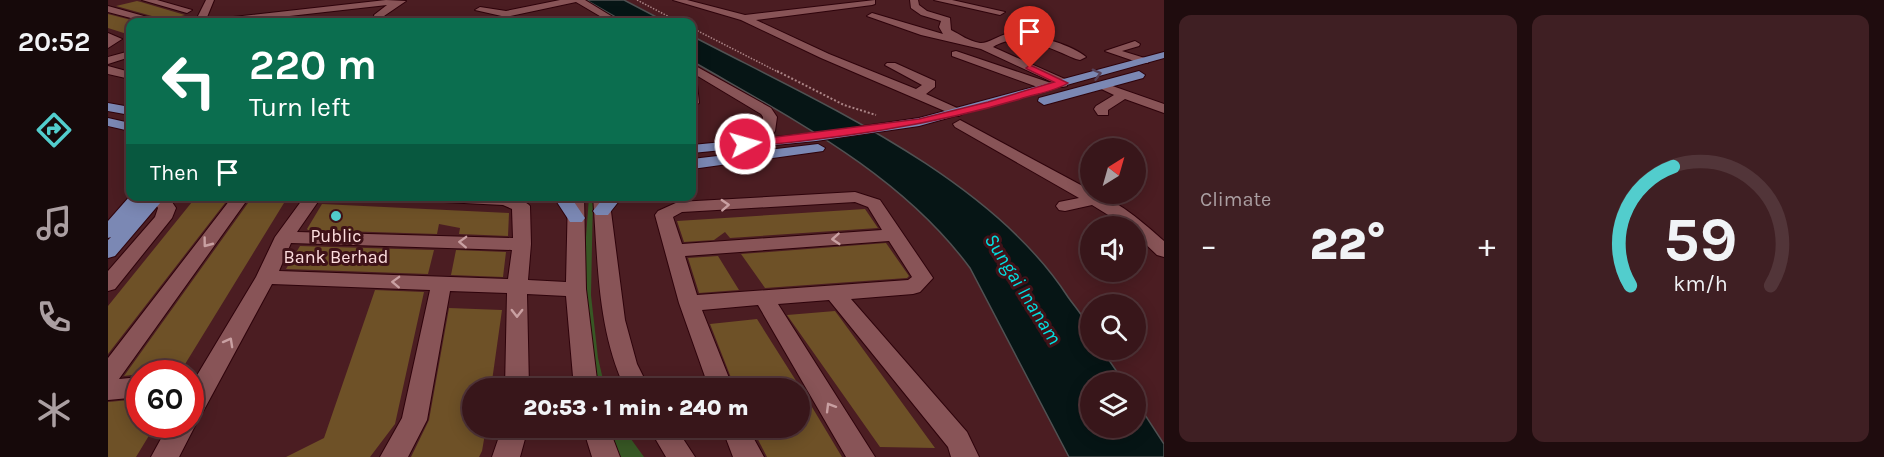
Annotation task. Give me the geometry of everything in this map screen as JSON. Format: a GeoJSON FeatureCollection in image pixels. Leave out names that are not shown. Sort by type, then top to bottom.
{"type":"FeatureCollection","features":[{"type":"Feature","properties":{"kind":"main road"},"geometry":{"type":"LineString","coordinates":[[696,163],[819,142],[881,122],[959,118],[1057,85],[1164,55]]}},
{"type":"Feature","properties":{"kind":"main road"},"geometry":{"type":"LineString","coordinates":[[1144,61],[1164,62]]}},
{"type":"Feature","properties":{"kind":"main road"},"geometry":{"type":"LineString","coordinates":[[696,149],[761,142],[819,142],[894,136],[959,118],[1101,86],[1164,68]]}},
{"type":"Feature","properties":{"kind":"main road"},"geometry":{"type":"LineString","coordinates":[[108,107],[126,110]]}},
{"type":"Feature","properties":{"kind":"main road"},"geometry":{"type":"LineString","coordinates":[[108,122],[126,126]]}},
{"type":"Feature","properties":{"kind":"main road"},"geometry":{"type":"LineString","coordinates":[[108,232],[136,201]]}},
{"type":"Feature","properties":{"kind":"main road"},"geometry":{"type":"LineString","coordinates":[[108,252],[154,201]]}},
{"type":"Feature","properties":{"kind":"main road"},"geometry":{"type":"LineString","coordinates":[[564,201],[576,218]]}},
{"type":"Feature","properties":{"kind":"street"},"geometry":{"type":"LineString","coordinates":[[146,0],[187,10]]}},
{"type":"Feature","properties":{"kind":"street"},"geometry":{"type":"LineString","coordinates":[[202,18],[210,1],[222,0]]}},
{"type":"Feature","properties":{"kind":"street"},"geometry":{"type":"LineString","coordinates":[[480,10],[506,14],[539,5],[573,0]]}},
{"type":"Feature","properties":{"kind":"street"},"geometry":{"type":"LineString","coordinates":[[579,0],[609,18]]}},
{"type":"Feature","properties":{"kind":"street"},"geometry":{"type":"LineString","coordinates":[[677,0],[744,18],[916,95],[1080,190]]}},
{"type":"Feature","properties":{"kind":"street"},"geometry":{"type":"LineString","coordinates":[[838,0],[852,6]]}},
{"type":"Feature","properties":{"kind":"street"},"geometry":{"type":"LineString","coordinates":[[914,0],[914,6],[924,13],[950,19],[944,27],[947,32],[967,42]]}},
{"type":"Feature","properties":{"kind":"street"},"geometry":{"type":"LineString","coordinates":[[938,0],[1000,12]]}},
{"type":"Feature","properties":{"kind":"street"},"geometry":{"type":"LineString","coordinates":[[250,17],[336,4],[402,1]]}},
{"type":"Feature","properties":{"kind":"street"},"geometry":{"type":"LineString","coordinates":[[380,18],[379,15],[402,1]]}},
{"type":"Feature","properties":{"kind":"street"},"geometry":{"type":"LineString","coordinates":[[744,18],[873,2]]}},
{"type":"Feature","properties":{"kind":"street"},"geometry":{"type":"LineString","coordinates":[[108,8],[122,7],[147,18]]}},
{"type":"Feature","properties":{"kind":"street"},"geometry":{"type":"LineString","coordinates":[[108,15],[122,7]]}},
{"type":"Feature","properties":{"kind":"street"},"geometry":{"type":"LineString","coordinates":[[872,16],[917,31],[985,47],[1030,68],[1057,85]]}},
{"type":"Feature","properties":{"kind":"street"},"geometry":{"type":"LineString","coordinates":[[108,36],[117,39],[108,45]]}},
{"type":"Feature","properties":{"kind":"street"},"geometry":{"type":"LineString","coordinates":[[985,47],[1001,38],[1015,37],[1034,40],[1080,57],[1030,68]]}},
{"type":"Feature","properties":{"kind":"street"},"geometry":{"type":"LineString","coordinates":[[1097,54],[1135,44]]}},
{"type":"Feature","properties":{"kind":"street"},"geometry":{"type":"LineString","coordinates":[[1110,51],[1144,61]]}},
{"type":"Feature","properties":{"kind":"street"},"geometry":{"type":"LineString","coordinates":[[825,56],[838,52]]}},
{"type":"Feature","properties":{"kind":"street"},"geometry":{"type":"LineString","coordinates":[[956,54],[1057,85]]}},
{"type":"Feature","properties":{"kind":"street"},"geometry":{"type":"LineString","coordinates":[[108,61],[126,55]]}},
{"type":"Feature","properties":{"kind":"street"},"geometry":{"type":"LineString","coordinates":[[108,70],[126,63]]}},
{"type":"Feature","properties":{"kind":"street"},"geometry":{"type":"LineString","coordinates":[[891,65],[931,84],[916,95]]}},
{"type":"Feature","properties":{"kind":"street"},"geometry":{"type":"LineString","coordinates":[[696,68],[766,111],[770,117],[768,131],[761,142]]}},
{"type":"Feature","properties":{"kind":"street"},"geometry":{"type":"LineString","coordinates":[[108,70],[126,75]]}},
{"type":"Feature","properties":{"kind":"street"},"geometry":{"type":"LineString","coordinates":[[1101,86],[1164,109]]}},
{"type":"Feature","properties":{"kind":"street"},"geometry":{"type":"LineString","coordinates":[[1103,112],[1101,109],[1123,95]]}},
{"type":"Feature","properties":{"kind":"street"},"geometry":{"type":"LineString","coordinates":[[1140,101],[1135,107],[1164,120]]}},
{"type":"Feature","properties":{"kind":"street"},"geometry":{"type":"LineString","coordinates":[[689,303],[913,287],[923,278],[874,204],[867,200],[855,197],[678,207],[664,215],[689,303],[717,378]]}},
{"type":"Feature","properties":{"kind":"street"},"geometry":{"type":"LineString","coordinates":[[108,284],[163,218],[167,208],[162,201]]}},
{"type":"Feature","properties":{"kind":"street"},"geometry":{"type":"LineString","coordinates":[[108,376],[238,201]]}},
{"type":"Feature","properties":{"kind":"street"},"geometry":{"type":"LineString","coordinates":[[204,374],[266,277],[284,237],[310,201]]}},
{"type":"Feature","properties":{"kind":"street"},"geometry":{"type":"LineString","coordinates":[[510,201],[517,203],[523,209],[517,287],[517,378]]}},
{"type":"Feature","properties":{"kind":"street"},"geometry":{"type":"LineString","coordinates":[[576,201],[576,290],[585,378]]}},
{"type":"Feature","properties":{"kind":"street"},"geometry":{"type":"LineString","coordinates":[[606,201],[614,320],[625,364],[632,378]]}},
{"type":"Feature","properties":{"kind":"street"},"geometry":{"type":"LineString","coordinates":[[1065,206],[1080,202]]}},
{"type":"Feature","properties":{"kind":"street"},"geometry":{"type":"LineString","coordinates":[[1103,204],[1134,224],[1161,247]]}},
{"type":"Feature","properties":{"kind":"street"},"geometry":{"type":"LineString","coordinates":[[674,251],[894,235]]}},
{"type":"Feature","properties":{"kind":"street"},"geometry":{"type":"LineString","coordinates":[[284,237],[522,244]]}},
{"type":"Feature","properties":{"kind":"street"},"geometry":{"type":"LineString","coordinates":[[266,277],[576,290]]}},
{"type":"Feature","properties":{"kind":"street"},"geometry":{"type":"LineString","coordinates":[[394,457],[414,420],[441,284]]}},
{"type":"Feature","properties":{"kind":"street"},"geometry":{"type":"LineString","coordinates":[[834,292],[958,440],[965,457]]}},
{"type":"Feature","properties":{"kind":"street"},"geometry":{"type":"LineString","coordinates":[[763,297],[861,457]]}},
{"type":"Feature","properties":{"kind":"street"},"geometry":{"type":"LineString","coordinates":[[108,390],[126,388]]}},
{"type":"Feature","properties":{"kind":"street"},"geometry":{"type":"LineString","coordinates":[[165,457],[175,438]]}},
{"type":"Feature","properties":{"kind":"street"},"geometry":{"type":"LineString","coordinates":[[506,457],[512,438]]}},
{"type":"Feature","properties":{"kind":"street"},"geometry":{"type":"LineString","coordinates":[[599,438],[606,457]]}},
{"type":"Feature","properties":{"kind":"street"},"geometry":{"type":"LineString","coordinates":[[669,438],[681,457]]}},
{"type":"Feature","properties":{"kind":"street"},"geometry":{"type":"LineString","coordinates":[[739,438],[743,449],[750,457]]}},
{"type":"Feature","properties":{"kind":"path"},"geometry":{"type":"LineString","coordinates":[[637,0],[671,18]]}},
{"type":"Feature","properties":{"kind":"path"},"geometry":{"type":"LineString","coordinates":[[696,30],[881,122]]}},
{"type":"Feature","properties":{"kind":"green space"},"geometry":{"type":"Polygon","coordinates":[[[589,201],[593,201],[591,295],[598,358],[603,378],[581,378],[578,343],[589,201]]]}},
{"type":"Feature","properties":{"kind":"green space"},"geometry":{"type":"Polygon","coordinates":[[[596,438],[630,438],[644,457],[605,457],[596,438]]]}},
{"type":"Feature","properties":{"kind":"water"},"geometry":{"type":"Polygon","coordinates":[[[586,0],[624,0],[658,18],[617,18],[586,0]]]}},
{"type":"Feature","properties":{"kind":"water","name":"Sungai Inanam"},"geometry":{"type":"Polygon","coordinates":[[[696,38],[845,115],[947,178],[994,214],[1035,254],[1080,313],[1080,360],[1109,360],[1117,372],[1080,372],[1080,438],[1146,438],[1146,416],[1164,444],[1164,457],[1069,457],[970,268],[942,234],[911,204],[878,176],[805,127],[696,63],[696,38]]]}},
{"type":"Feature","properties":{"kind":"building"},"geometry":{"type":"Polygon","coordinates":[[[137,1],[185,15],[159,18],[116,6],[137,1]]]}},
{"type":"Feature","properties":{"kind":"building"},"geometry":{"type":"Polygon","coordinates":[[[108,14],[126,19],[126,34],[108,28],[108,14]]]}},
{"type":"Feature","properties":{"kind":"building"},"geometry":{"type":"Polygon","coordinates":[[[193,201],[223,201],[222,203],[225,203],[108,354],[108,306],[193,201]]]}},
{"type":"Feature","properties":{"kind":"building"},"geometry":{"type":"Polygon","coordinates":[[[248,203],[284,203],[188,360],[135,360],[248,203]]]}},
{"type":"Feature","properties":{"kind":"building"},"geometry":{"type":"Polygon","coordinates":[[[322,204],[509,213],[508,236],[459,234],[460,228],[439,224],[437,234],[308,230],[322,204]]]}},
{"type":"Feature","properties":{"kind":"building"},"geometry":{"type":"Polygon","coordinates":[[[865,209],[878,228],[730,238],[725,232],[714,240],[684,242],[677,221],[865,209]]]}},
{"type":"Feature","properties":{"kind":"building"},"geometry":{"type":"Polygon","coordinates":[[[886,243],[909,276],[907,278],[765,288],[741,254],[886,243]]]}},
{"type":"Feature","properties":{"kind":"building"},"geometry":{"type":"Polygon","coordinates":[[[300,246],[434,250],[428,274],[286,269],[300,246]]]}},
{"type":"Feature","properties":{"kind":"building"},"geometry":{"type":"Polygon","coordinates":[[[456,250],[506,252],[503,277],[451,275],[456,250]]]}},
{"type":"Feature","properties":{"kind":"building"},"geometry":{"type":"Polygon","coordinates":[[[718,256],[739,290],[699,293],[688,258],[718,256]]]}},
{"type":"Feature","properties":{"kind":"building"},"geometry":{"type":"Polygon","coordinates":[[[375,290],[424,292],[395,424],[370,457],[286,457],[324,438],[375,290]]]}},
{"type":"Feature","properties":{"kind":"building"},"geometry":{"type":"Polygon","coordinates":[[[449,308],[502,310],[492,378],[462,378],[462,438],[484,438],[479,457],[411,457],[429,420],[449,308]]]}},
{"type":"Feature","properties":{"kind":"building"},"geometry":{"type":"Polygon","coordinates":[[[835,311],[935,448],[880,447],[787,315],[835,311]]]}},
{"type":"Feature","properties":{"kind":"building"},"geometry":{"type":"Polygon","coordinates":[[[757,319],[794,378],[731,378],[710,324],[757,319]]]}},
{"type":"Feature","properties":{"kind":"building"},"geometry":{"type":"Polygon","coordinates":[[[126,400],[126,438],[148,438],[136,457],[108,457],[108,402],[126,400]]]}},
{"type":"Feature","properties":{"kind":"building"},"geometry":{"type":"Polygon","coordinates":[[[810,404],[842,457],[767,457],[757,438],[810,438],[810,404]]]}},
{"type":"Feature","properties":{"kind":"place","name":"Public Bank Berhad"},"geometry":{"type":"Point","coordinates":[336,216]}},
{"type":"Feature","properties":{"kind":"route"},"geometry":{"type":"LineString","coordinates":[[745,144],[816,137],[919,122],[1063,83],[1030,68]]}}]}
